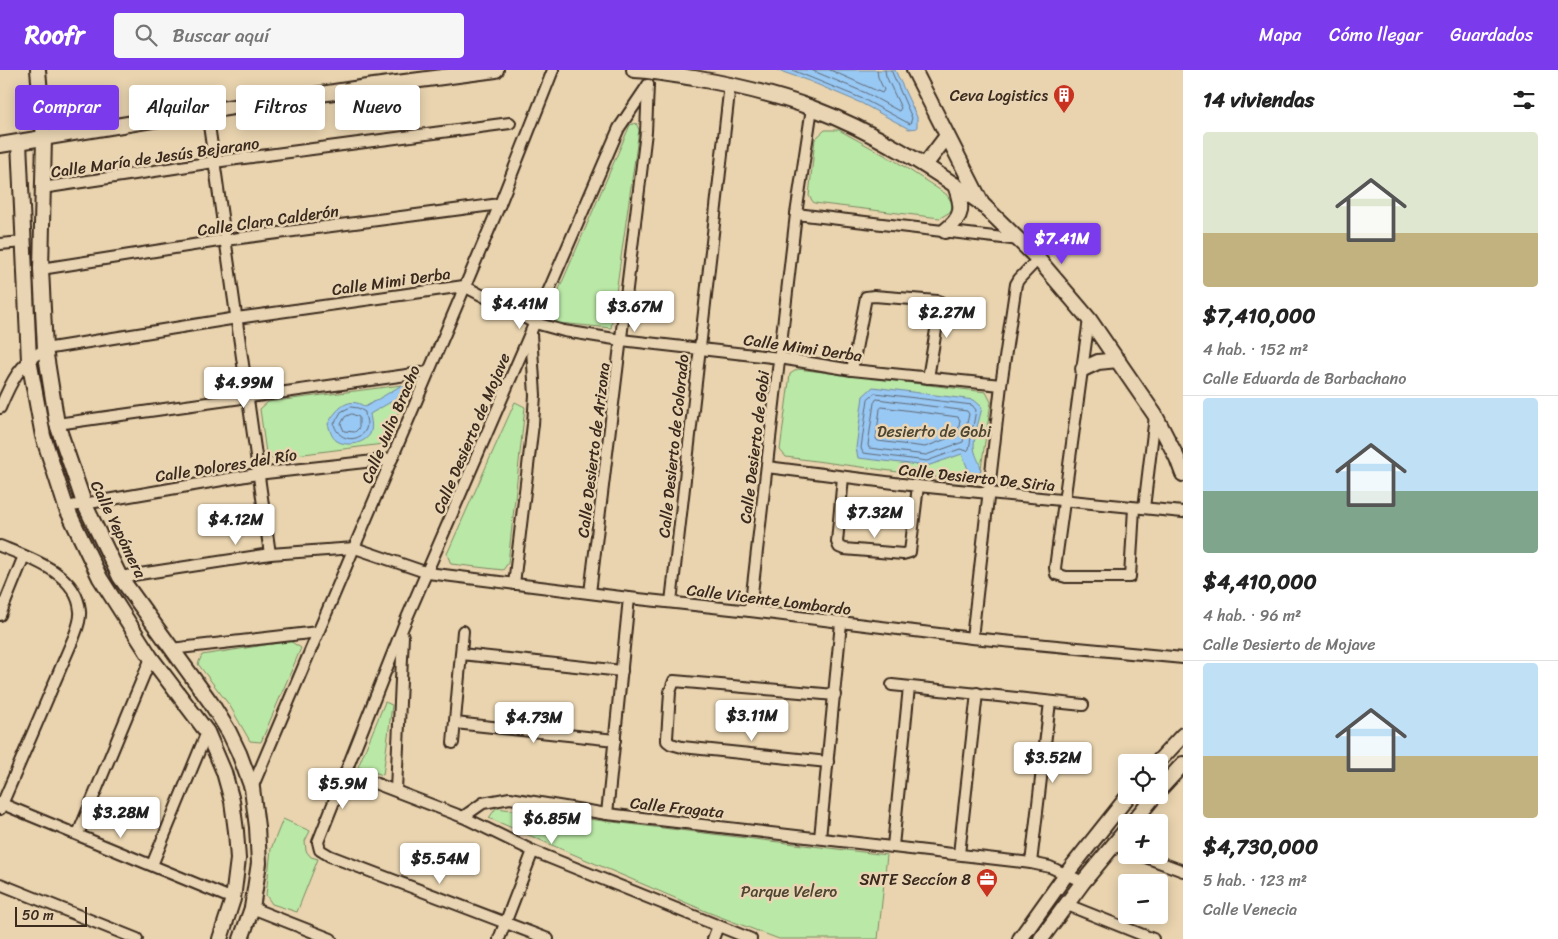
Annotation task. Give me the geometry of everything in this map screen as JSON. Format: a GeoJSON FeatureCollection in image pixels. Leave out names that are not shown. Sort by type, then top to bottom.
{"type":"FeatureCollection","features":[{"type":"Feature","properties":{"kind":"main road","name":"Calle Yepómera"},"geometry":{"type":"LineString","coordinates":[[38,70],[44,138],[41,269],[45,349],[57,424],[84,503],[120,577],[211,703],[229,732],[252,788],[259,863],[252,908],[241,939]]}},
{"type":"Feature","properties":{"kind":"main road"},"geometry":{"type":"LineString","coordinates":[[226,108],[496,70]]}},
{"type":"Feature","properties":{"kind":"main road"},"geometry":{"type":"LineString","coordinates":[[634,70],[648,78],[730,84],[770,94],[812,108],[854,126],[925,165],[982,204],[1038,259],[1089,319],[1156,415],[1183,474]]}},
{"type":"Feature","properties":{"kind":"main road"},"geometry":{"type":"LineString","coordinates":[[914,70],[982,204]]}},
{"type":"Feature","properties":{"kind":"main road"},"geometry":{"type":"LineString","coordinates":[[0,145],[129,124]]}},
{"type":"Feature","properties":{"kind":"main road"},"geometry":{"type":"LineString","coordinates":[[925,165],[947,136]]}},
{"type":"Feature","properties":{"kind":"main road"},"geometry":{"type":"LineString","coordinates":[[19,142],[29,360],[43,436],[66,507],[100,578],[151,658],[207,732],[224,772],[234,816],[238,859],[233,899],[220,939]]}},
{"type":"Feature","properties":{"kind":"main road"},"geometry":{"type":"LineString","coordinates":[[945,231],[954,224],[960,214],[960,199],[955,185]]}},
{"type":"Feature","properties":{"kind":"main road"},"geometry":{"type":"LineString","coordinates":[[1083,369],[1098,362],[1118,360]]}},
{"type":"Feature","properties":{"kind":"main road"},"geometry":{"type":"LineString","coordinates":[[1165,754],[1183,735]]}},
{"type":"Feature","properties":{"kind":"main road"},"geometry":{"type":"LineString","coordinates":[[1168,780],[1183,764]]}},
{"type":"Feature","properties":{"kind":"main road"},"geometry":{"type":"LineString","coordinates":[[1020,939],[1067,873],[1122,804]]}},
{"type":"Feature","properties":{"kind":"main road"},"geometry":{"type":"LineString","coordinates":[[1139,814],[1147,804]]}},
{"type":"Feature","properties":{"kind":"main road"},"geometry":{"type":"LineString","coordinates":[[1041,939],[1083,882],[1118,849]]}},
{"type":"Feature","properties":{"kind":"street","name":"Calle Julio Bracho"},"geometry":{"type":"LineString","coordinates":[[252,788],[500,204],[554,70]]}},
{"type":"Feature","properties":{"kind":"street","name":"Calle Desierto de Mojave"},"geometry":{"type":"LineString","coordinates":[[346,772],[403,627],[619,128],[648,78]]}},
{"type":"Feature","properties":{"kind":"street","name":"Calle Desierto de Arizona"},"geometry":{"type":"LineString","coordinates":[[590,593],[646,132],[648,78]]}},
{"type":"Feature","properties":{"kind":"street","name":"Calle Desierto de Colorado"},"geometry":{"type":"LineString","coordinates":[[671,602],[730,84]]}},
{"type":"Feature","properties":{"kind":"street","name":"Calle Desierto de Gobi"},"geometry":{"type":"LineString","coordinates":[[750,611],[796,214],[812,108]]}},
{"type":"Feature","properties":{"kind":"street","name":"Calle María de Jesús Bejarano"},"geometry":{"type":"LineString","coordinates":[[42,188],[214,162],[510,123]]}},
{"type":"Feature","properties":{"kind":"street"},"geometry":{"type":"LineString","coordinates":[[210,130],[248,396],[257,474],[270,554]]}},
{"type":"Feature","properties":{"kind":"street","name":"Calle Clara Calderón"},"geometry":{"type":"LineString","coordinates":[[41,269],[225,240],[500,204]]}},
{"type":"Feature","properties":{"kind":"street"},"geometry":{"type":"LineString","coordinates":[[796,214],[1020,240]]}},
{"type":"Feature","properties":{"kind":"street"},"geometry":{"type":"LineString","coordinates":[[0,244],[23,242]]}},
{"type":"Feature","properties":{"kind":"street","name":"Calle Desierto De Siria"},"geometry":{"type":"LineString","coordinates":[[972,638],[1001,385],[1016,284],[1019,278],[1038,259]]}},
{"type":"Feature","properties":{"kind":"street","name":"Calle Mimi Derba"},"geometry":{"type":"LineString","coordinates":[[45,349],[237,318],[464,286],[533,328],[780,358],[852,370],[1001,385]]}},
{"type":"Feature","properties":{"kind":"street"},"geometry":{"type":"LineString","coordinates":[[852,370],[866,297],[937,301],[940,302],[940,306],[928,378]]}},
{"type":"Feature","properties":{"kind":"street"},"geometry":{"type":"LineString","coordinates":[[1089,319],[1055,568],[1056,574],[1130,577],[1139,508],[1156,415]]}},
{"type":"Feature","properties":{"kind":"street"},"geometry":{"type":"LineString","coordinates":[[514,584],[533,424],[535,395],[533,328]]}},
{"type":"Feature","properties":{"kind":"street"},"geometry":{"type":"LineString","coordinates":[[0,408],[14,377],[21,367],[45,349]]}},
{"type":"Feature","properties":{"kind":"street"},"geometry":{"type":"LineString","coordinates":[[57,424],[428,372]]}},
{"type":"Feature","properties":{"kind":"street","name":"Calle Dolores del Río"},"geometry":{"type":"LineString","coordinates":[[66,507],[257,474],[392,459]]}},
{"type":"Feature","properties":{"kind":"street","name":"Calle Desierto De Siria"},"geometry":{"type":"LineString","coordinates":[[767,467],[989,494],[1183,512]]}},
{"type":"Feature","properties":{"kind":"street"},"geometry":{"type":"LineString","coordinates":[[843,477],[837,542],[839,547],[844,549],[903,554],[910,552],[918,486]]}},
{"type":"Feature","properties":{"kind":"street"},"geometry":{"type":"LineString","coordinates":[[0,546],[51,569],[62,577],[77,600],[80,610],[80,621],[74,637],[1,805],[78,834],[233,899]]}},
{"type":"Feature","properties":{"kind":"street"},"geometry":{"type":"LineString","coordinates":[[120,577],[270,554],[355,548]]}},
{"type":"Feature","properties":{"kind":"street","name":"Calle Vicente Lombardo"},"geometry":{"type":"LineString","coordinates":[[355,548],[428,573],[972,638],[1183,658]]}},
{"type":"Feature","properties":{"kind":"street"},"geometry":{"type":"LineString","coordinates":[[0,615],[24,556]]}},
{"type":"Feature","properties":{"kind":"street"},"geometry":{"type":"LineString","coordinates":[[607,814],[629,598]]}},
{"type":"Feature","properties":{"kind":"street"},"geometry":{"type":"LineString","coordinates":[[820,838],[841,623]]}},
{"type":"Feature","properties":{"kind":"street"},"geometry":{"type":"LineString","coordinates":[[396,790],[403,627]]}},
{"type":"Feature","properties":{"kind":"street"},"geometry":{"type":"LineString","coordinates":[[453,743],[463,631]]}},
{"type":"Feature","properties":{"kind":"street"},"geometry":{"type":"LineString","coordinates":[[171,649],[318,632]]}},
{"type":"Feature","properties":{"kind":"street"},"geometry":{"type":"LineString","coordinates":[[461,654],[622,671]]}},
{"type":"Feature","properties":{"kind":"street"},"geometry":{"type":"LineString","coordinates":[[78,834],[151,658]]}},
{"type":"Feature","properties":{"kind":"street"},"geometry":{"type":"LineString","coordinates":[[828,762],[671,744],[667,741],[670,692],[674,681],[835,695]]}},
{"type":"Feature","properties":{"kind":"street"},"geometry":{"type":"LineString","coordinates":[[892,685],[1083,706]]}},
{"type":"Feature","properties":{"kind":"street"},"geometry":{"type":"LineString","coordinates":[[893,846],[909,687]]}},
{"type":"Feature","properties":{"kind":"street"},"geometry":{"type":"LineString","coordinates":[[959,854],[976,694]]}},
{"type":"Feature","properties":{"kind":"street"},"geometry":{"type":"LineString","coordinates":[[1032,863],[1050,702]]}},
{"type":"Feature","properties":{"kind":"street"},"geometry":{"type":"LineString","coordinates":[[455,723],[615,740]]}},
{"type":"Feature","properties":{"kind":"street"},"geometry":{"type":"LineString","coordinates":[[152,865],[207,732]]}},
{"type":"Feature","properties":{"kind":"street"},"geometry":{"type":"LineString","coordinates":[[548,939],[504,924],[330,856],[320,850],[318,848],[319,838],[346,772],[464,817],[533,851],[751,939]]}},
{"type":"Feature","properties":{"kind":"street","name":"Calle Fragata"},"geometry":{"type":"LineString","coordinates":[[464,817],[483,803],[510,798],[607,814],[1032,863],[1067,873],[1083,882]]}},
{"type":"Feature","properties":{"kind":"street"},"geometry":{"type":"LineString","coordinates":[[499,939],[533,851]]}},
{"type":"Feature","properties":{"kind":"street"},"geometry":{"type":"LineString","coordinates":[[1164,864],[1183,871]]}},
{"type":"Feature","properties":{"kind":"street"},"geometry":{"type":"LineString","coordinates":[[0,884],[137,939]]}},
{"type":"Feature","properties":{"kind":"street"},"geometry":{"type":"LineString","coordinates":[[1066,904],[1153,939]]}},
{"type":"Feature","properties":{"kind":"street"},"geometry":{"type":"LineString","coordinates":[[252,908],[332,939]]}},
{"type":"Feature","properties":{"kind":"street"},"geometry":{"type":"LineString","coordinates":[[713,939],[718,926]]}},
{"type":"Feature","properties":{"kind":"green space"},"geometry":{"type":"Polygon","coordinates":[[[636,123],[639,130],[611,328],[559,323],[553,319],[551,308],[630,125],[636,123]]]}},
{"type":"Feature","properties":{"kind":"green space"},"geometry":{"type":"Polygon","coordinates":[[[825,130],[839,130],[897,162],[946,194],[953,204],[950,212],[940,218],[814,203],[809,196],[815,139],[825,130]]]}},
{"type":"Feature","properties":{"kind":"green space","name":"Desierto de Gobi"},"geometry":{"type":"Polygon","coordinates":[[[798,369],[986,392],[991,402],[980,475],[973,482],[786,457],[780,450],[790,374],[798,369]]]}},
{"type":"Feature","properties":{"kind":"green space"},"geometry":{"type":"Polygon","coordinates":[[[402,385],[408,392],[383,444],[272,458],[266,453],[260,409],[268,402],[402,385]]]}},
{"type":"Feature","properties":{"kind":"green space"},"geometry":{"type":"Polygon","coordinates":[[[515,402],[525,407],[508,563],[503,570],[451,564],[447,554],[515,402]]]}},
{"type":"Feature","properties":{"kind":"green space"},"geometry":{"type":"Polygon","coordinates":[[[290,641],[301,648],[261,742],[250,741],[230,706],[198,664],[202,655],[290,641]]]}},
{"type":"Feature","properties":{"kind":"green space"},"geometry":{"type":"Polygon","coordinates":[[[385,702],[392,705],[383,775],[358,767],[385,702]]]}},
{"type":"Feature","properties":{"kind":"green space","name":"Parque Velero"},"geometry":{"type":"Polygon","coordinates":[[[496,808],[887,855],[878,939],[779,939],[710,913],[489,818],[496,808]]]}},
{"type":"Feature","properties":{"kind":"green space"},"geometry":{"type":"Polygon","coordinates":[[[283,819],[310,831],[305,841],[306,851],[311,857],[318,859],[297,912],[272,904],[266,895],[271,849],[283,819]]]}},
{"type":"Feature","properties":{"kind":"water"},"geometry":{"type":"Polygon","coordinates":[[[777,70],[895,70],[917,117],[917,128],[909,129],[861,103],[777,70]]]}},
{"type":"Feature","properties":{"kind":"water"},"geometry":{"type":"Polygon","coordinates":[[[402,385],[408,392],[370,414],[371,431],[364,440],[355,444],[346,444],[333,438],[328,424],[335,413],[344,405],[354,402],[365,407],[402,385]]]}},
{"type":"Feature","properties":{"kind":"water"},"geometry":{"type":"Polygon","coordinates":[[[873,387],[974,400],[982,407],[974,446],[981,468],[978,477],[973,482],[962,454],[927,466],[858,458],[856,448],[863,396],[873,387]]]}},
{"type":"Feature","properties":{"kind":"place","name":"Ceva Logistics"},"geometry":{"type":"Point","coordinates":[1064,114]}},
{"type":"Feature","properties":{"kind":"place","name":"SNTE Seccíon 8"},"geometry":{"type":"Point","coordinates":[987,898]}}]}
